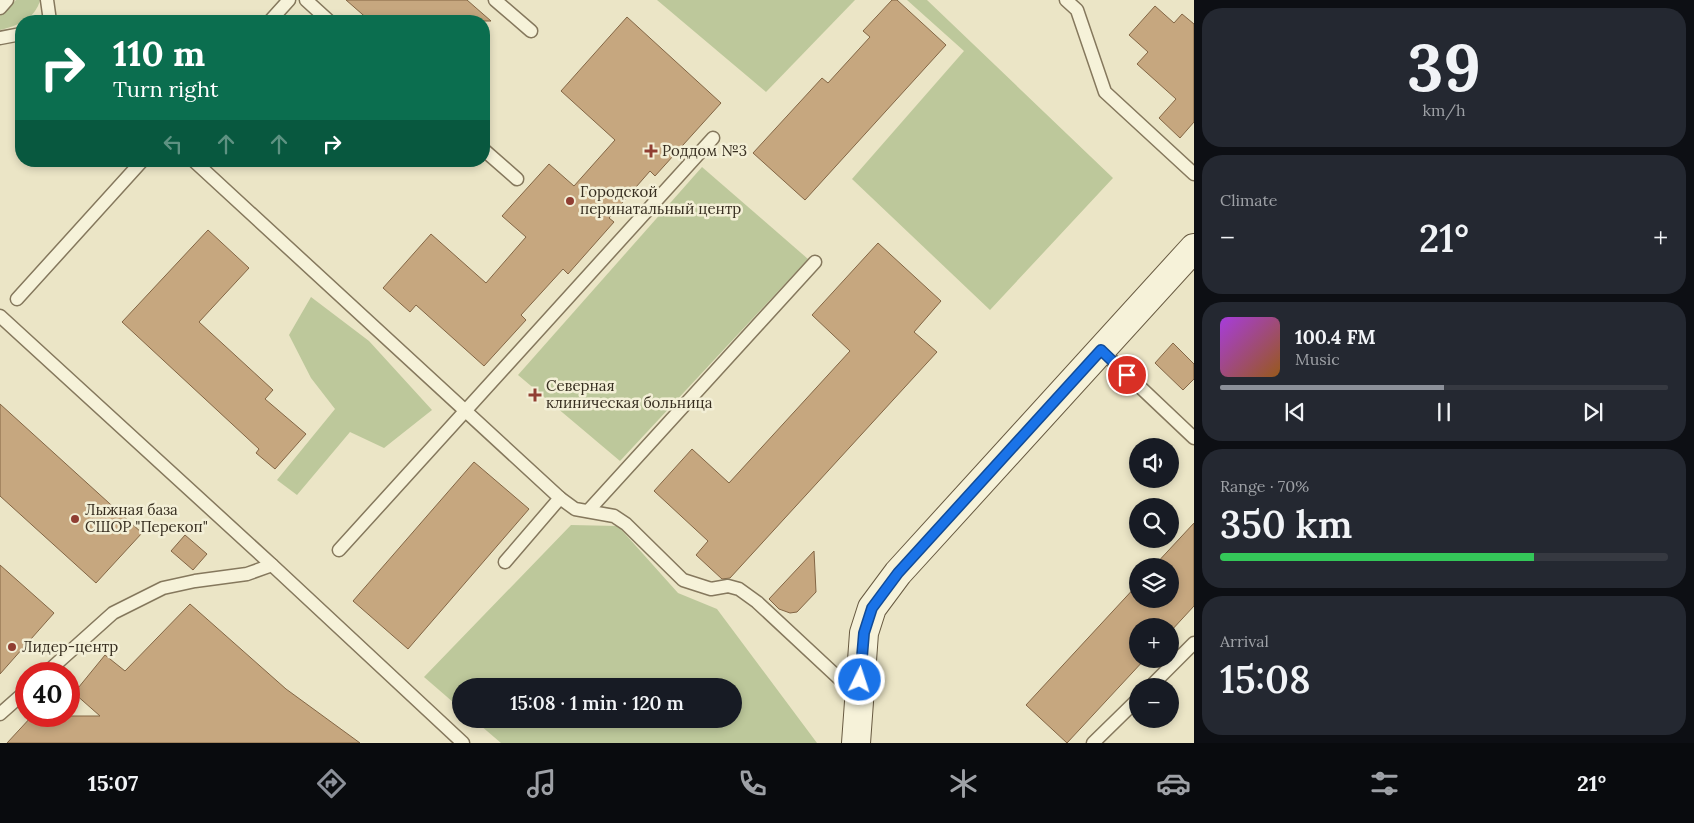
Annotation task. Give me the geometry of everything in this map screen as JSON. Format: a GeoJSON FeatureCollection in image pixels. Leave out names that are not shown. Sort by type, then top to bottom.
{"type":"FeatureCollection","features":[{"type":"Feature","properties":{"kind":"street"},"geometry":{"type":"LineString","coordinates":[[856,743],[864,633],[872,608],[898,573],[1194,248]]}},
{"type":"Feature","properties":{"kind":"lane"},"geometry":{"type":"LineString","coordinates":[[0,8],[8,0]]}},
{"type":"Feature","properties":{"kind":"lane"},"geometry":{"type":"LineString","coordinates":[[46,0],[49,15]]}},
{"type":"Feature","properties":{"kind":"lane"},"geometry":{"type":"LineString","coordinates":[[275,15],[289,0]]}},
{"type":"Feature","properties":{"kind":"lane"},"geometry":{"type":"LineString","coordinates":[[306,0],[322,15]]}},
{"type":"Feature","properties":{"kind":"lane"},"geometry":{"type":"LineString","coordinates":[[495,0],[531,31]]}},
{"type":"Feature","properties":{"kind":"lane"},"geometry":{"type":"LineString","coordinates":[[1066,0],[1077,10],[1105,92],[1194,174]]}},
{"type":"Feature","properties":{"kind":"lane"},"geometry":{"type":"LineString","coordinates":[[0,38],[15,35]]}},
{"type":"Feature","properties":{"kind":"lane"},"geometry":{"type":"LineString","coordinates":[[340,550],[713,138]]}},
{"type":"Feature","properties":{"kind":"lane"},"geometry":{"type":"LineString","coordinates":[[490,155],[517,179]]}},
{"type":"Feature","properties":{"kind":"lane"},"geometry":{"type":"LineString","coordinates":[[17,299],[137,167]]}},
{"type":"Feature","properties":{"kind":"lane"},"geometry":{"type":"LineString","coordinates":[[201,167],[560,498],[575,508],[614,516],[626,524],[683,580],[711,589],[728,586],[739,589],[757,602],[859,697]]}},
{"type":"Feature","properties":{"kind":"lane"},"geometry":{"type":"LineString","coordinates":[[588,511],[815,262]]}},
{"type":"Feature","properties":{"kind":"lane"},"geometry":{"type":"LineString","coordinates":[[0,316],[463,743]]}},
{"type":"Feature","properties":{"kind":"lane"},"geometry":{"type":"LineString","coordinates":[[1101,350],[1194,438]]}},
{"type":"Feature","properties":{"kind":"lane"},"geometry":{"type":"LineString","coordinates":[[505,562],[560,498]]}},
{"type":"Feature","properties":{"kind":"lane"},"geometry":{"type":"LineString","coordinates":[[58,662],[113,613],[163,588],[195,581],[248,574],[272,565]]}},
{"type":"Feature","properties":{"kind":"lane"},"geometry":{"type":"LineString","coordinates":[[1158,678],[1194,643]]}},
{"type":"Feature","properties":{"kind":"lane"},"geometry":{"type":"LineString","coordinates":[[0,714],[15,701]]}},
{"type":"Feature","properties":{"kind":"lane"},"geometry":{"type":"LineString","coordinates":[[1094,743],[1129,708]]}},
{"type":"Feature","properties":{"kind":"green space"},"geometry":{"type":"Polygon","coordinates":[[[16,0],[40,0],[31,15],[15,15],[15,25],[13,26],[0,30],[0,16],[16,0]]]}},
{"type":"Feature","properties":{"kind":"green space"},"geometry":{"type":"Polygon","coordinates":[[[657,0],[855,0],[766,92],[657,0]]]}},
{"type":"Feature","properties":{"kind":"green space"},"geometry":{"type":"Polygon","coordinates":[[[907,0],[927,0],[1113,178],[990,310],[852,179],[964,51],[907,0]]]}},
{"type":"Feature","properties":{"kind":"green space"},"geometry":{"type":"Polygon","coordinates":[[[702,167],[808,259],[620,461],[518,375],[702,167]]]}},
{"type":"Feature","properties":{"kind":"green space"},"geometry":{"type":"Polygon","coordinates":[[[311,297],[369,341],[432,410],[384,448],[350,432],[297,495],[277,480],[335,409],[311,378],[289,335],[311,297]]]}},
{"type":"Feature","properties":{"kind":"green space"},"geometry":{"type":"Polygon","coordinates":[[[571,525],[618,526],[678,593],[717,609],[817,743],[501,743],[484,728],[742,728],[742,678],[452,678],[452,701],[424,677],[571,525]]]}},
{"type":"Feature","properties":{"kind":"building"},"geometry":{"type":"Polygon","coordinates":[[[346,0],[467,0],[484,15],[363,15],[346,0]]]}},
{"type":"Feature","properties":{"kind":"building"},"geometry":{"type":"Polygon","coordinates":[[[892,0],[897,0],[946,45],[805,200],[753,153],[822,78],[828,83],[870,37],[863,31],[892,0]]]}},
{"type":"Feature","properties":{"kind":"building"},"geometry":{"type":"Polygon","coordinates":[[[1155,6],[1174,23],[1182,14],[1194,24],[1194,122],[1180,138],[1159,118],[1176,99],[1137,64],[1148,52],[1129,35],[1155,6]]]}},
{"type":"Feature","properties":{"kind":"building","name":"Городской перинатальный центр"},"geometry":{"type":"Polygon","coordinates":[[[627,17],[721,103],[655,176],[650,171],[609,218],[614,222],[568,274],[563,269],[521,315],[526,320],[484,366],[416,305],[410,312],[383,288],[431,234],[486,283],[526,237],[502,216],[549,164],[574,186],[615,140],[561,91],[627,17]]]}},
{"type":"Feature","properties":{"kind":"building"},"geometry":{"type":"Polygon","coordinates":[[[208,230],[249,268],[199,322],[273,390],[265,399],[306,434],[275,469],[256,453],[259,449],[122,322],[208,230]]]}},
{"type":"Feature","properties":{"kind":"building"},"geometry":{"type":"Polygon","coordinates":[[[878,243],[941,301],[914,332],[937,352],[730,578],[722,579],[696,555],[708,541],[654,491],[692,449],[729,483],[850,351],[812,315],[878,243]]]}},
{"type":"Feature","properties":{"kind":"building"},"geometry":{"type":"Polygon","coordinates":[[[1173,343],[1194,364],[1194,379],[1183,390],[1155,363],[1173,343]]]}},
{"type":"Feature","properties":{"kind":"building","name":"Лыжная база СШОР \"Перекоп\""},"geometry":{"type":"Polygon","coordinates":[[[0,404],[142,533],[96,583],[0,496],[0,404]]]}},
{"type":"Feature","properties":{"kind":"building"},"geometry":{"type":"Polygon","coordinates":[[[474,462],[529,509],[408,649],[353,601],[474,462]]]}},
{"type":"Feature","properties":{"kind":"building"},"geometry":{"type":"Polygon","coordinates":[[[1194,523],[1194,606],[1179,622],[1179,618],[1129,618],[1129,668],[1137,668],[1067,743],[1026,705],[1129,594],[1129,608],[1179,608],[1179,558],[1161,558],[1171,548],[1179,548],[1179,539],[1194,523]]]}},
{"type":"Feature","properties":{"kind":"building"},"geometry":{"type":"Polygon","coordinates":[[[185,535],[207,554],[193,570],[171,551],[185,535]]]}},
{"type":"Feature","properties":{"kind":"building"},"geometry":{"type":"Polygon","coordinates":[[[814,551],[816,592],[797,612],[790,613],[779,609],[769,599],[814,551]]]}},
{"type":"Feature","properties":{"kind":"building","name":"Лидер-центр"},"geometry":{"type":"Polygon","coordinates":[[[0,565],[54,613],[0,674],[0,565]]]}},
{"type":"Feature","properties":{"kind":"building"},"geometry":{"type":"Polygon","coordinates":[[[190,604],[286,689],[360,743],[7,743],[22,727],[80,727],[80,716],[100,716],[80,698],[80,686],[105,655],[125,671],[190,604]]]}},
{"type":"Feature","properties":{"kind":"place","name":"Роддом №3"},"geometry":{"type":"Point","coordinates":[651,151]}},
{"type":"Feature","properties":{"kind":"place","name":"Городской перинатальный центр"},"geometry":{"type":"Point","coordinates":[570,201]}},
{"type":"Feature","properties":{"kind":"place","name":"Северная клиническая больница"},"geometry":{"type":"Point","coordinates":[535,395]}},
{"type":"Feature","properties":{"kind":"place","name":"Лыжная база СШОР \"Перекоп\""},"geometry":{"type":"Point","coordinates":[75,519]}},
{"type":"Feature","properties":{"kind":"place","name":"Лидер-центр"},"geometry":{"type":"Point","coordinates":[12,647]}},
{"type":"Feature","properties":{"kind":"route"},"geometry":{"type":"LineString","coordinates":[[860,680],[864,633],[872,608],[898,573],[1101,350],[1127,375]]}}]}
